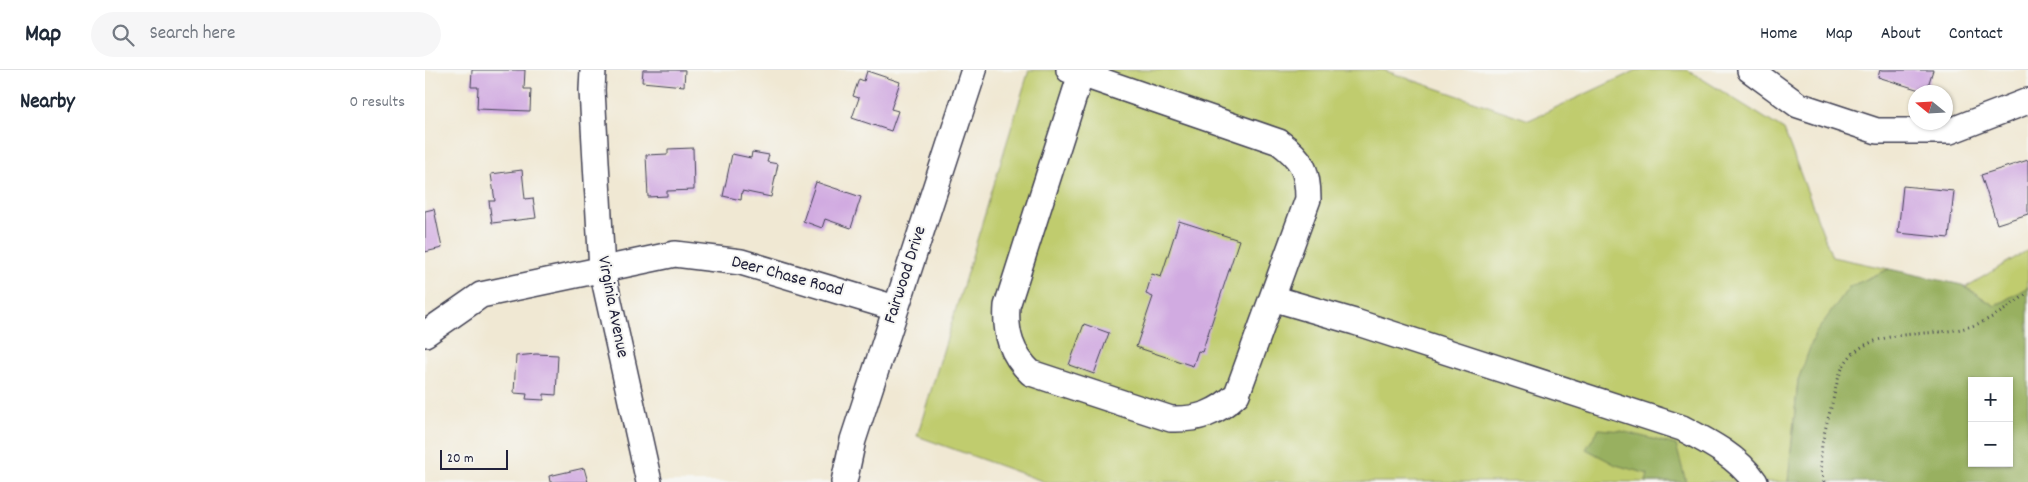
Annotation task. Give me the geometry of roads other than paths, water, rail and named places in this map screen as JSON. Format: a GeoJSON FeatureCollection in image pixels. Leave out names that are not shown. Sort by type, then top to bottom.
{"type":"FeatureCollection","features":[{"type":"Feature","properties":{"kind":"street","name":"Virginia Avenue"},"geometry":{"type":"LineString","coordinates":[[593,70],[592,90],[602,270],[649,482]]}},
{"type":"Feature","properties":{"kind":"street","name":"Fairwood Drive"},"geometry":{"type":"LineString","coordinates":[[844,482],[853,440],[974,70]]}},
{"type":"Feature","properties":{"kind":"street"},"geometry":{"type":"LineString","coordinates":[[1750,70],[1798,105],[1877,131],[1950,131],[2028,101]]}},
{"type":"Feature","properties":{"kind":"street"},"geometry":{"type":"LineString","coordinates":[[1075,72],[1279,142],[1295,154],[1303,166],[1308,182],[1308,199],[1237,394],[1223,407],[1205,416],[1171,419],[1031,373],[1011,346],[1006,324],[1007,306],[1075,72]]}},
{"type":"Feature","properties":{"kind":"street","name":"Deer Chase Road"},"geometry":{"type":"LineString","coordinates":[[425,334],[481,295],[675,254],[741,262],[895,308]]}},
{"type":"Feature","properties":{"kind":"street"},"geometry":{"type":"LineString","coordinates":[[1273,298],[1355,322],[1682,428],[1711,443],[1736,461],[1755,482]]}}]}
